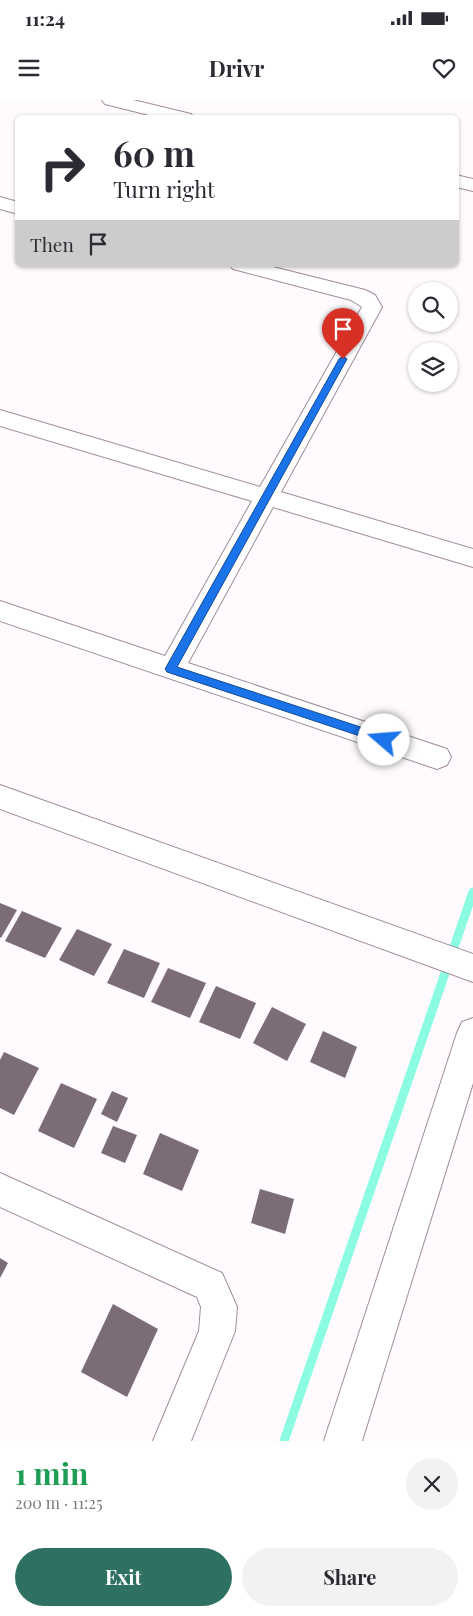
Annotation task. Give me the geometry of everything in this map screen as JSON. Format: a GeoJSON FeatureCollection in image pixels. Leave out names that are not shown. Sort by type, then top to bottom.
{"type":"FeatureCollection","features":[{"type":"Feature","properties":{"kind":"street"},"geometry":{"type":"LineString","coordinates":[[110,100],[172,115]]}},
{"type":"Feature","properties":{"kind":"street"},"geometry":{"type":"LineString","coordinates":[[459,182],[473,185]]}},
{"type":"Feature","properties":{"kind":"street"},"geometry":{"type":"LineString","coordinates":[[0,204],[15,207]]}},
{"type":"Feature","properties":{"kind":"street"},"geometry":{"type":"LineString","coordinates":[[170,669],[372,307],[368,300],[358,295],[248,267]]}},
{"type":"Feature","properties":{"kind":"street"},"geometry":{"type":"LineString","coordinates":[[0,418],[473,558]]}},
{"type":"Feature","properties":{"kind":"street"},"geometry":{"type":"LineString","coordinates":[[0,611],[437,757]]}},
{"type":"Feature","properties":{"kind":"street"},"geometry":{"type":"LineString","coordinates":[[0,797],[473,968]]}},
{"type":"Feature","properties":{"kind":"street"},"geometry":{"type":"LineString","coordinates":[[343,1441],[473,1033]]}},
{"type":"Feature","properties":{"kind":"street"},"geometry":{"type":"LineString","coordinates":[[0,1190],[210,1285],[219,1307],[217,1331],[172,1441]]}},
{"type":"Feature","properties":{"kind":"building"},"geometry":{"type":"Polygon","coordinates":[[[0,903],[17,910],[1,938],[0,937],[0,903]]]}},
{"type":"Feature","properties":{"kind":"building"},"geometry":{"type":"Polygon","coordinates":[[[22,911],[62,928],[45,958],[5,941],[22,911]]]}},
{"type":"Feature","properties":{"kind":"building"},"geometry":{"type":"Polygon","coordinates":[[[77,929],[112,944],[94,976],[59,960],[77,929]]]}},
{"type":"Feature","properties":{"kind":"building"},"geometry":{"type":"Polygon","coordinates":[[[124,949],[160,963],[144,998],[107,983],[124,949]]]}},
{"type":"Feature","properties":{"kind":"building"},"geometry":{"type":"Polygon","coordinates":[[[168,968],[206,983],[190,1018],[151,1002],[168,968]]]}},
{"type":"Feature","properties":{"kind":"building"},"geometry":{"type":"Polygon","coordinates":[[[216,986],[256,1003],[240,1039],[199,1022],[216,986]]]}},
{"type":"Feature","properties":{"kind":"building"},"geometry":{"type":"Polygon","coordinates":[[[272,1007],[306,1024],[287,1061],[253,1043],[272,1007]]]}},
{"type":"Feature","properties":{"kind":"building"},"geometry":{"type":"Polygon","coordinates":[[[323,1031],[357,1047],[345,1078],[310,1062],[323,1031]]]}},
{"type":"Feature","properties":{"kind":"building"},"geometry":{"type":"Polygon","coordinates":[[[4,1052],[39,1068],[14,1115],[0,1108],[0,1060],[4,1052]]]}},
{"type":"Feature","properties":{"kind":"building"},"geometry":{"type":"Polygon","coordinates":[[[61,1083],[97,1099],[74,1148],[38,1131],[61,1083]]]}},
{"type":"Feature","properties":{"kind":"building"},"geometry":{"type":"Polygon","coordinates":[[[112,1091],[128,1098],[117,1122],[101,1114],[112,1091]]]}},
{"type":"Feature","properties":{"kind":"building"},"geometry":{"type":"Polygon","coordinates":[[[113,1126],[137,1135],[125,1163],[101,1153],[113,1126]]]}},
{"type":"Feature","properties":{"kind":"building"},"geometry":{"type":"Polygon","coordinates":[[[160,1133],[199,1150],[182,1191],[143,1174],[160,1133]]]}},
{"type":"Feature","properties":{"kind":"building"},"geometry":{"type":"Polygon","coordinates":[[[260,1189],[294,1199],[285,1234],[251,1223],[260,1189]]]}},
{"type":"Feature","properties":{"kind":"building"},"geometry":{"type":"Polygon","coordinates":[[[0,1258],[8,1263],[0,1278],[0,1258]]]}},
{"type":"Feature","properties":{"kind":"building"},"geometry":{"type":"Polygon","coordinates":[[[113,1304],[158,1329],[127,1397],[81,1372],[113,1304]]]}},
{"type":"Feature","properties":{"kind":"waterway"},"geometry":{"type":"LineString","coordinates":[[284,1441],[473,892]]}},
{"type":"Feature","properties":{"kind":"route"},"geometry":{"type":"LineString","coordinates":[[343,359],[170,669],[384,740]]}}]}
